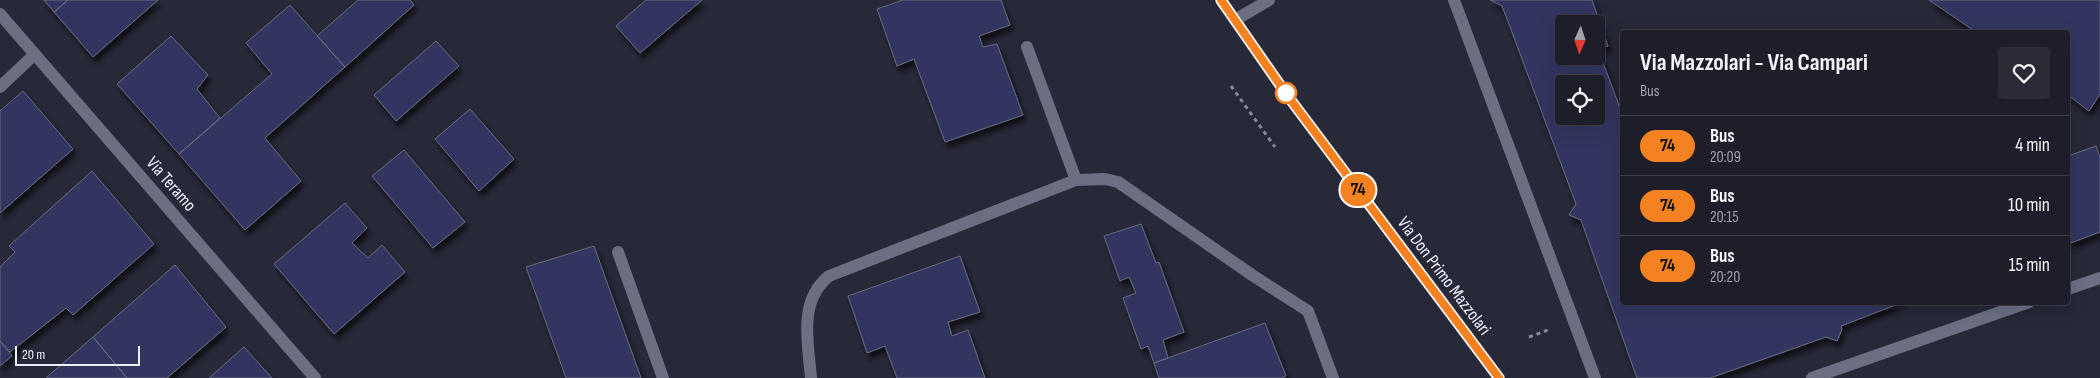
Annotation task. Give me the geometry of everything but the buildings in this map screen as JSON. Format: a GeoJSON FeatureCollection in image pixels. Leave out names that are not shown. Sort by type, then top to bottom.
{"type":"FeatureCollection","features":[{"type":"Feature","properties":{"kind":"street","name":"Via Don Primo Mazzolari"},"geometry":{"type":"LineString","coordinates":[[1221,0],[1287,95],[1499,378]]}},
{"type":"Feature","properties":{"kind":"street"},"geometry":{"type":"LineString","coordinates":[[1235,20],[1269,0]]}},
{"type":"Feature","properties":{"kind":"street"},"geometry":{"type":"LineString","coordinates":[[1454,0],[1595,378]]}},
{"type":"Feature","properties":{"kind":"street","name":"Via Teramo"},"geometry":{"type":"LineString","coordinates":[[0,14],[315,378]]}},
{"type":"Feature","properties":{"kind":"street"},"geometry":{"type":"LineString","coordinates":[[1027,47],[1076,180]]}},
{"type":"Feature","properties":{"kind":"street"},"geometry":{"type":"LineString","coordinates":[[0,87],[36,54]]}},
{"type":"Feature","properties":{"kind":"street"},"geometry":{"type":"LineString","coordinates":[[811,378],[807,313],[811,299],[819,285],[830,276],[1076,180],[1091,178],[1118,182],[1252,275],[1308,311],[1333,378]]}},
{"type":"Feature","properties":{"kind":"street"},"geometry":{"type":"LineString","coordinates":[[618,252],[663,378]]}},
{"type":"Feature","properties":{"kind":"street"},"geometry":{"type":"LineString","coordinates":[[2070,288],[2100,278]]}},
{"type":"Feature","properties":{"kind":"street"},"geometry":{"type":"LineString","coordinates":[[1812,378],[2020,305]]}},
{"type":"Feature","properties":{"kind":"path"},"geometry":{"type":"LineString","coordinates":[[1231,86],[1275,147]]}},
{"type":"Feature","properties":{"kind":"bus line","name":"74"},"geometry":{"type":"LineString","coordinates":[[1221,0],[1287,95],[1499,378]]}}]}
